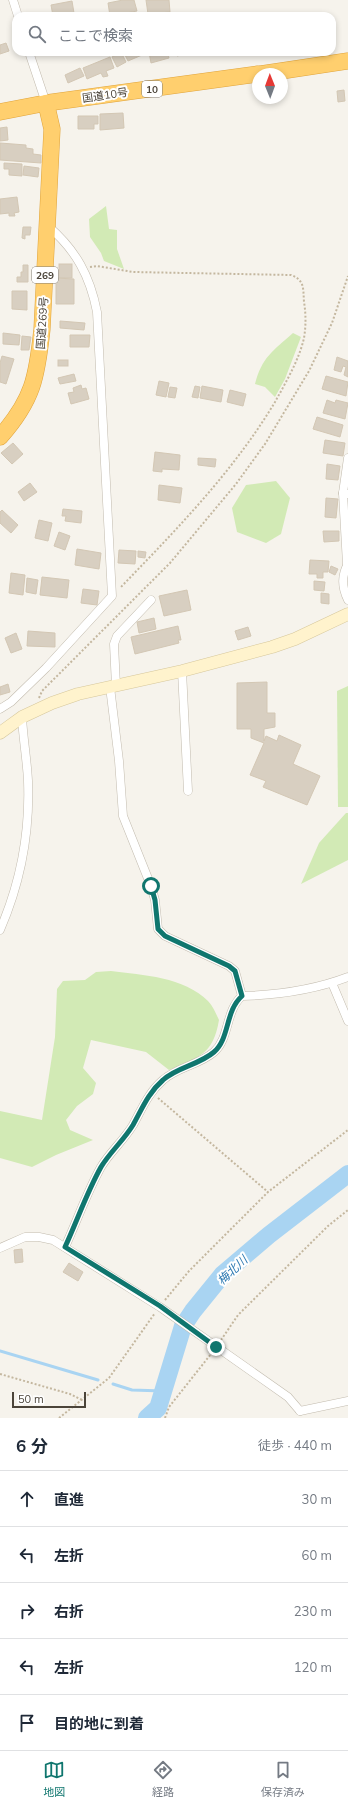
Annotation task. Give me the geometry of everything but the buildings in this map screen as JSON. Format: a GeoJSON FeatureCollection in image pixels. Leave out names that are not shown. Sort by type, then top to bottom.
{"type":"FeatureCollection","features":[{"type":"Feature","properties":{"kind":"highway","name":"国道10号"},"geometry":{"type":"LineString","coordinates":[[288,70],[348,61]]}},
{"type":"Feature","properties":{"kind":"highway","name":"国道10号"},"geometry":{"type":"LineString","coordinates":[[0,112],[46,103],[252,75]]}},
{"type":"Feature","properties":{"kind":"highway","name":"国道269号"},"geometry":{"type":"LineString","coordinates":[[0,437],[16,419],[26,403],[34,383],[39,362],[48,226],[52,129],[46,103]]}},
{"type":"Feature","properties":{"kind":"street"},"geometry":{"type":"LineString","coordinates":[[12,0],[16,12]]}},
{"type":"Feature","properties":{"kind":"street"},"geometry":{"type":"LineString","coordinates":[[30,56],[46,103]]}},
{"type":"Feature","properties":{"kind":"street"},"geometry":{"type":"LineString","coordinates":[[0,709],[11,702],[46,668],[112,596],[97,312],[93,293],[84,270],[64,240],[48,226]]}},
{"type":"Feature","properties":{"kind":"street"},"geometry":{"type":"LineString","coordinates":[[348,458],[346,494],[348,564],[343,578],[343,589],[348,600]]}},
{"type":"Feature","properties":{"kind":"street"},"geometry":{"type":"LineString","coordinates":[[151,600],[116,636],[114,644],[113,687],[122,812],[151,886],[155,900],[158,929],[165,936],[229,966],[235,971],[242,996]]}},
{"type":"Feature","properties":{"kind":"street"},"geometry":{"type":"LineString","coordinates":[[0,733],[22,717],[52,702],[78,694],[182,671],[272,648],[348,614]]}},
{"type":"Feature","properties":{"kind":"street"},"geometry":{"type":"LineString","coordinates":[[182,671],[188,791]]}},
{"type":"Feature","properties":{"kind":"street"},"geometry":{"type":"LineString","coordinates":[[0,930],[16,887],[25,835],[28,781],[22,717]]}},
{"type":"Feature","properties":{"kind":"street"},"geometry":{"type":"LineString","coordinates":[[65,1247],[100,1168],[132,1126],[151,1092],[163,1079],[214,1052],[222,1042],[232,1010],[242,996],[286,993],[332,983],[348,977]]}},
{"type":"Feature","properties":{"kind":"street"},"geometry":{"type":"LineString","coordinates":[[332,983],[348,1022]]}},
{"type":"Feature","properties":{"kind":"street"},"geometry":{"type":"LineString","coordinates":[[0,1248],[25,1237],[39,1237],[54,1240],[160,1306],[288,1398],[299,1415],[348,1402]]}},
{"type":"Feature","properties":{"kind":"path"},"geometry":{"type":"LineString","coordinates":[[84,270],[97,266],[133,272],[291,274],[299,278],[302,283],[305,311],[303,340],[288,378],[263,421],[230,468],[176,530],[112,596]]}},
{"type":"Feature","properties":{"kind":"path"},"geometry":{"type":"LineString","coordinates":[[42,691],[170,562],[236,484],[265,444],[309,371],[332,323],[348,276]]}},
{"type":"Feature","properties":{"kind":"path"},"geometry":{"type":"LineString","coordinates":[[151,1092],[268,1192]]}},
{"type":"Feature","properties":{"kind":"path"},"geometry":{"type":"LineString","coordinates":[[59,1418],[109,1378],[160,1306],[189,1271],[268,1192],[348,1130]]}},
{"type":"Feature","properties":{"kind":"path"},"geometry":{"type":"LineString","coordinates":[[164,1418],[169,1407],[216,1347],[238,1315],[328,1226],[348,1210]]}},
{"type":"Feature","properties":{"kind":"path"},"geometry":{"type":"LineString","coordinates":[[0,1374],[70,1394],[82,1400]]}},
{"type":"Feature","properties":{"kind":"green space"},"geometry":{"type":"Polygon","coordinates":[[[106,206],[109,229],[117,230],[117,249],[124,269],[104,261],[101,253],[90,237],[89,219],[106,206]]]}},
{"type":"Feature","properties":{"kind":"green space"},"geometry":{"type":"Polygon","coordinates":[[[293,333],[301,337],[285,379],[275,397],[265,387],[255,384],[261,367],[269,355],[293,333]]]}},
{"type":"Feature","properties":{"kind":"green space"},"geometry":{"type":"Polygon","coordinates":[[[276,481],[290,498],[281,534],[266,543],[237,532],[232,508],[246,485],[276,481]]]}},
{"type":"Feature","properties":{"kind":"green space"},"geometry":{"type":"Polygon","coordinates":[[[348,686],[348,807],[338,807],[337,691],[348,686]]]}},
{"type":"Feature","properties":{"kind":"green space"},"geometry":{"type":"Polygon","coordinates":[[[346,813],[348,813],[348,860],[301,884],[319,843],[346,813]]]}},
{"type":"Feature","properties":{"kind":"green space"},"geometry":{"type":"Polygon","coordinates":[[[111,971],[162,978],[187,987],[198,993],[210,1003],[219,1020],[213,1041],[203,1053],[196,1058],[169,1070],[146,1052],[91,1040],[83,1068],[96,1083],[93,1094],[77,1106],[66,1120],[70,1130],[93,1140],[56,1155],[32,1167],[0,1158],[0,1111],[42,1120],[55,1037],[57,989],[63,981],[85,980],[96,972],[111,971]]]}},
{"type":"Feature","properties":{"kind":"waterway","name":"梅北川"},"geometry":{"type":"LineString","coordinates":[[147,1418],[158,1408],[183,1326],[193,1311],[223,1274],[269,1235],[348,1174]]}},
{"type":"Feature","properties":{"kind":"waterway"},"geometry":{"type":"LineString","coordinates":[[0,1351],[98,1380]]}},
{"type":"Feature","properties":{"kind":"waterway"},"geometry":{"type":"LineString","coordinates":[[113,1384],[132,1390],[163,1391]]}},
{"type":"Feature","properties":{"kind":"route"},"geometry":{"type":"LineString","coordinates":[[151,886],[155,900],[158,929],[165,936],[229,966],[235,971],[242,996],[232,1010],[222,1042],[214,1052],[163,1079],[151,1092],[144,1102],[132,1126],[100,1168],[65,1247],[160,1306],[216,1347]]}}]}
